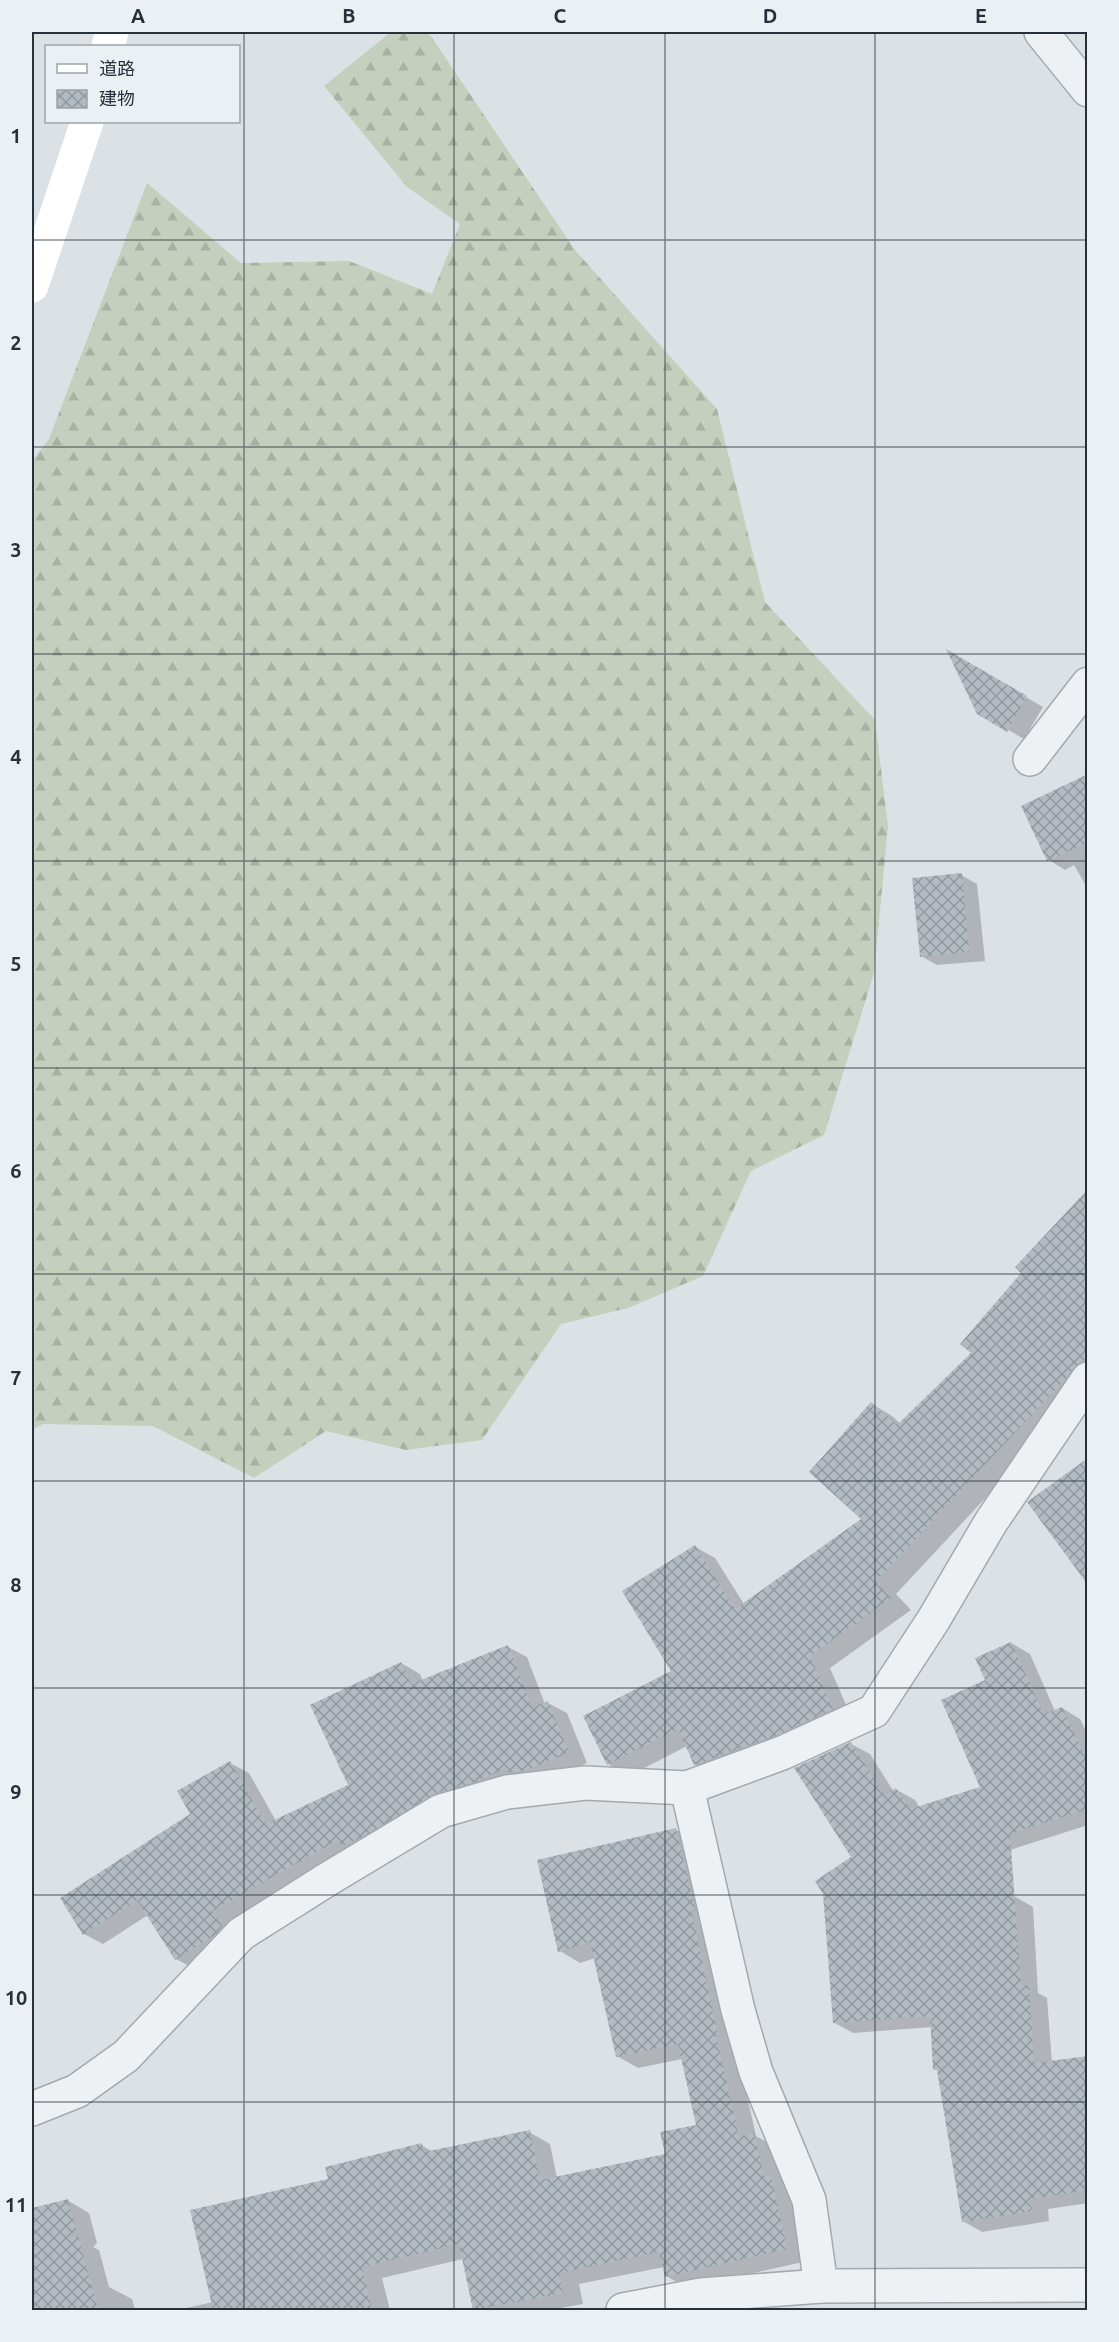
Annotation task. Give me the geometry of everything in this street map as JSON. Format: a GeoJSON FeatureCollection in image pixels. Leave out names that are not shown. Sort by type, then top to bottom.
{"type":"FeatureCollection","features":[{"type":"Feature","properties":{"kind":"street"},"geometry":{"type":"LineString","coordinates":[[1041,32],[1088,90]]}},
{"type":"Feature","properties":{"kind":"street"},"geometry":{"type":"LineString","coordinates":[[32,286],[87,123]]}},
{"type":"Feature","properties":{"kind":"street"},"geometry":{"type":"LineString","coordinates":[[1030,759],[1088,684]]}},
{"type":"Feature","properties":{"kind":"street"},"geometry":{"type":"LineString","coordinates":[[32,2109],[77,2091],[126,2056],[241,1934],[441,1811],[507,1792],[585,1783],[687,1788],[782,1754],[874,1711],[934,1619],[991,1522],[1088,1379]]}},
{"type":"Feature","properties":{"kind":"street"},"geometry":{"type":"LineString","coordinates":[[687,1788],[738,2010],[756,2072],[809,2200],[821,2286]]}},
{"type":"Feature","properties":{"kind":"street"},"geometry":{"type":"LineString","coordinates":[[623,2310],[701,2295],[821,2286],[859,2298],[1088,2285]]}},
{"type":"Feature","properties":{"kind":"green space"},"geometry":{"type":"Polygon","coordinates":[[[391,32],[428,32],[575,250],[717,409],[765,602],[875,720],[888,826],[874,973],[824,1135],[751,1171],[703,1276],[628,1308],[561,1324],[482,1440],[406,1450],[326,1431],[254,1478],[153,1426],[43,1424],[32,1430],[32,461],[49,439],[147,183],[241,263],[349,261],[432,294],[460,224],[407,187],[324,86],[391,32]]]}},
{"type":"Feature","properties":{"kind":"building"},"geometry":{"type":"Polygon","coordinates":[[[946,649],[1027,696],[1007,732],[977,714],[946,649]]]}},
{"type":"Feature","properties":{"kind":"building"},"geometry":{"type":"Polygon","coordinates":[[[1088,774],[1088,842],[1047,861],[1021,806],[1088,774]]]}},
{"type":"Feature","properties":{"kind":"building"},"geometry":{"type":"Polygon","coordinates":[[[962,873],[969,952],[920,957],[912,878],[962,873]]]}},
{"type":"Feature","properties":{"kind":"building"},"geometry":{"type":"Polygon","coordinates":[[[1088,1189],[1088,1355],[876,1581],[891,1598],[810,1656],[833,1709],[775,1736],[694,1765],[678,1729],[607,1765],[583,1716],[671,1671],[622,1591],[695,1545],[735,1609],[861,1519],[809,1472],[871,1402],[897,1425],[971,1353],[960,1344],[1021,1273],[1015,1267],[1088,1189]]]}},
{"type":"Feature","properties":{"kind":"building"},"geometry":{"type":"Polygon","coordinates":[[[1088,1458],[1088,1585],[1027,1502],[1088,1458]]]}},
{"type":"Feature","properties":{"kind":"building"},"geometry":{"type":"Polygon","coordinates":[[[1011,1642],[1044,1714],[1062,1707],[1088,1763],[1088,1809],[1010,1834],[1021,1986],[1029,1985],[1034,2063],[1088,2056],[1088,2190],[1030,2199],[1032,2211],[962,2222],[937,2070],[933,2070],[930,2016],[833,2023],[823,1894],[815,1881],[851,1857],[794,1768],[851,1742],[885,1796],[896,1788],[910,1809],[980,1787],[941,1700],[985,1680],[975,1658],[1011,1642]]]}},
{"type":"Feature","properties":{"kind":"building"},"geometry":{"type":"Polygon","coordinates":[[[508,1645],[532,1707],[548,1701],[569,1753],[523,1771],[508,1773],[506,1768],[478,1781],[436,1793],[362,1837],[341,1847],[338,1840],[212,1911],[222,1926],[216,1934],[175,1960],[137,1900],[83,1935],[60,1898],[190,1814],[177,1791],[230,1761],[266,1824],[348,1785],[310,1705],[401,1662],[411,1684],[508,1645]]]}},
{"type":"Feature","properties":{"kind":"building"},"geometry":{"type":"Polygon","coordinates":[[[676,1828],[695,1909],[691,1910],[739,2137],[754,2133],[764,2176],[771,2176],[787,2249],[665,2277],[659,2252],[559,2273],[563,2293],[473,2310],[459,2244],[362,2267],[372,2310],[213,2310],[190,2210],[328,2179],[325,2167],[422,2143],[424,2152],[530,2130],[540,2180],[665,2154],[660,2132],[696,2125],[678,2044],[616,2057],[590,1942],[558,1952],[537,1860],[676,1828]]]}},
{"type":"Feature","properties":{"kind":"building"},"geometry":{"type":"Polygon","coordinates":[[[68,2199],[76,2230],[66,2239],[78,2236],[98,2310],[32,2310],[32,2208],[68,2199]]]}}]}
